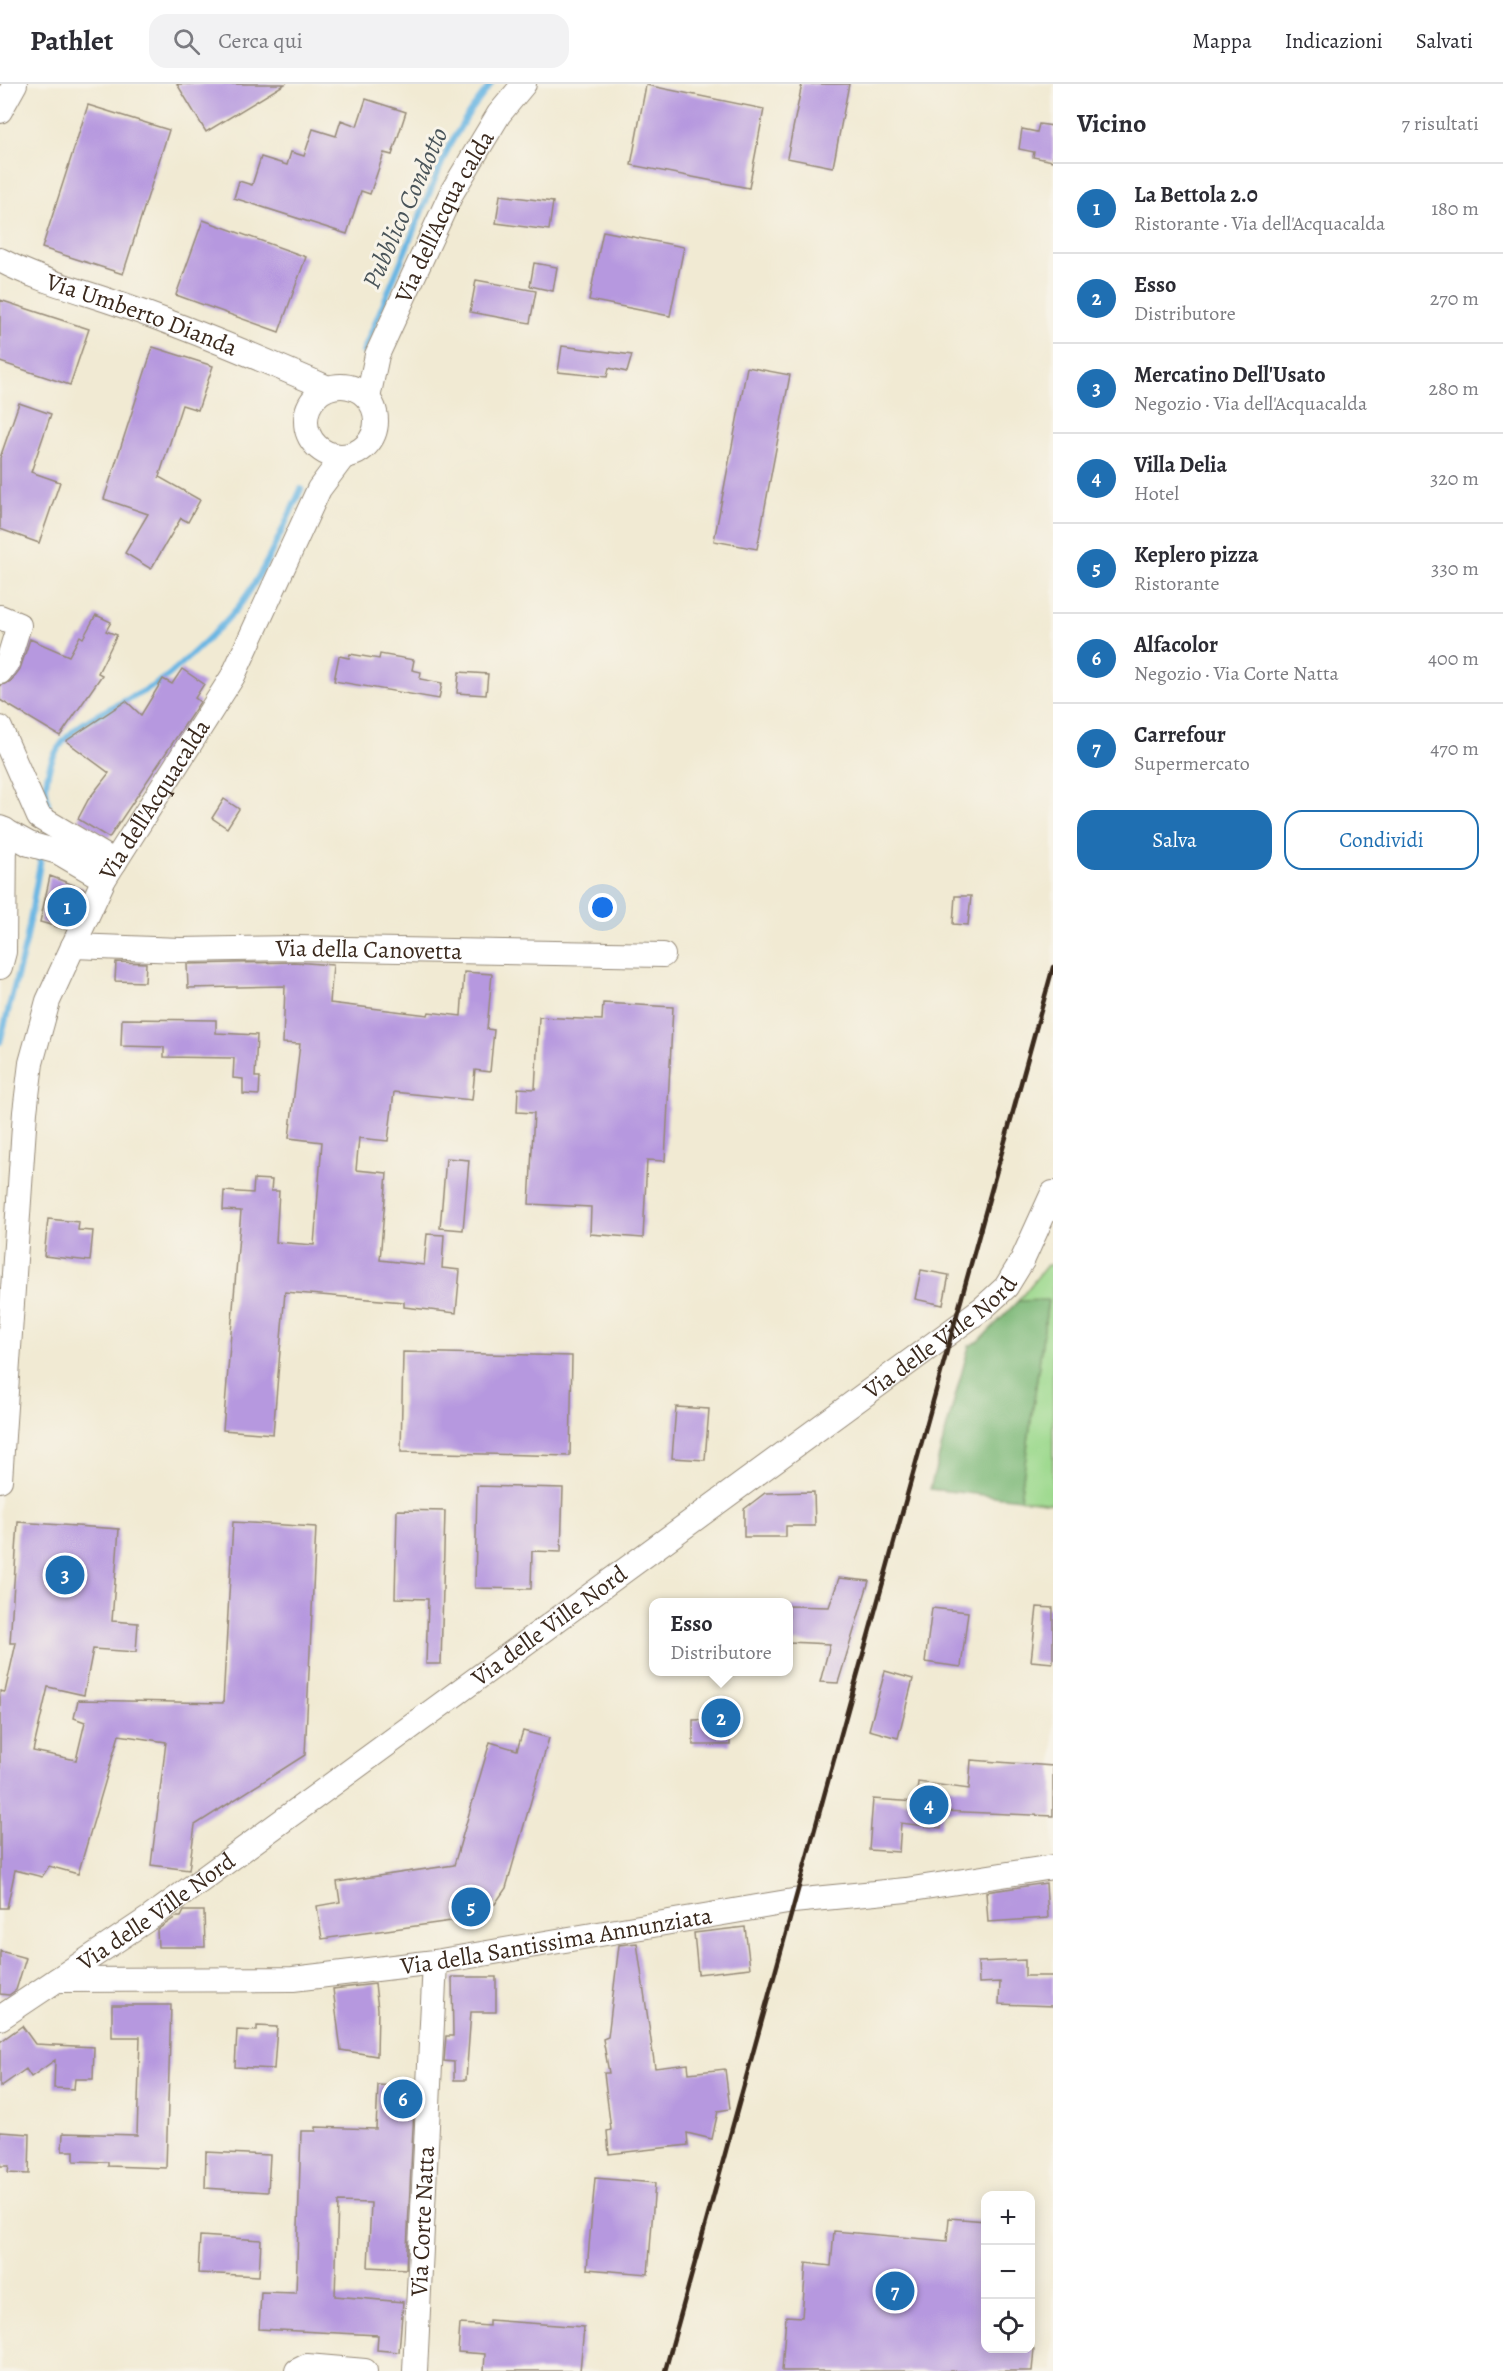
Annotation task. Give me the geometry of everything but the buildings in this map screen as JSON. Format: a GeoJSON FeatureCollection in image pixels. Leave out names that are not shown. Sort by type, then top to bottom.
{"type":"FeatureCollection","features":[{"type":"Feature","properties":{"kind":"street"},"geometry":{"type":"LineString","coordinates":[[0,111],[15,84]]}},
{"type":"Feature","properties":{"kind":"street","name":"Via dell'Acqua calda"},"geometry":{"type":"LineString","coordinates":[[368,398],[377,355],[457,183],[499,114],[524,84]]}},
{"type":"Feature","properties":{"kind":"street","name":"Via Umberto Dianda"},"geometry":{"type":"LineString","coordinates":[[0,260],[34,278],[124,306],[249,352],[284,369],[332,387]]}},
{"type":"Feature","properties":{"kind":"street","name":"Via dell'Acqua calda"},"geometry":{"type":"LineString","coordinates":[[332,387],[377,355]]}},
{"type":"Feature","properties":{"kind":"street"},"geometry":{"type":"LineString","coordinates":[[284,369],[307,410]]}},
{"type":"Feature","properties":{"kind":"street"},"geometry":{"type":"LineString","coordinates":[[313,444],[322,451],[343,457],[364,448],[372,438],[376,418],[368,398],[359,391],[332,387],[319,393],[307,410],[306,428],[313,444],[319,489]]}},
{"type":"Feature","properties":{"kind":"street","name":"Via dell'Acquacalda"},"geometry":{"type":"LineString","coordinates":[[0,1480],[31,1063],[48,1001],[110,870],[233,676],[319,489],[343,457]]}},
{"type":"Feature","properties":{"kind":"street"},"geometry":{"type":"LineString","coordinates":[[0,617],[19,625],[8,661],[0,672]]}},
{"type":"Feature","properties":{"kind":"street"},"geometry":{"type":"LineString","coordinates":[[0,728],[48,822],[110,870]]}},
{"type":"Feature","properties":{"kind":"street"},"geometry":{"type":"LineString","coordinates":[[0,967],[4,952],[2,829],[29,844],[110,870]]}},
{"type":"Feature","properties":{"kind":"street","name":"Via della Canovetta"},"geometry":{"type":"LineString","coordinates":[[73,946],[180,950],[294,948],[663,955]]}},
{"type":"Feature","properties":{"kind":"street","name":"Via delle Ville Nord"},"geometry":{"type":"LineString","coordinates":[[0,2018],[151,1917],[983,1308],[1006,1287],[1022,1261],[1053,1193]]}},
{"type":"Feature","properties":{"kind":"street","name":"Via della Santissima Annunziata"},"geometry":{"type":"LineString","coordinates":[[57,1980],[293,1979],[435,1962],[793,1901],[906,1890],[1053,1867]]}},
{"type":"Feature","properties":{"kind":"street","name":"Via Corte Natta"},"geometry":{"type":"LineString","coordinates":[[415,2371],[435,1962]]}},
{"type":"Feature","properties":{"kind":"street"},"geometry":{"type":"LineString","coordinates":[[297,2371],[307,2366],[365,2371]]}},
{"type":"Feature","properties":{"kind":"green space"},"geometry":{"type":"Polygon","coordinates":[[[1047,1265],[1053,1265],[1053,1503],[1020,1499],[1048,1301],[1018,1301],[1047,1265]]]}},
{"type":"Feature","properties":{"kind":"green space"},"geometry":{"type":"Polygon","coordinates":[[[1048,1300],[1020,1499],[930,1489],[969,1346],[979,1341],[1018,1301],[1048,1300]]]}},
{"type":"Feature","properties":{"kind":"waterway","name":"Pubblico Condotto"},"geometry":{"type":"LineString","coordinates":[[363,352],[449,146],[469,113],[491,84]]}},
{"type":"Feature","properties":{"kind":"waterway","name":"Pubblico Condotto"},"geometry":{"type":"LineString","coordinates":[[48,816],[46,784],[52,761],[63,742],[96,716],[135,696],[171,673],[228,619],[259,575],[301,489]]}},
{"type":"Feature","properties":{"kind":"waterway","name":"Pubblico Condotto"},"geometry":{"type":"LineString","coordinates":[[0,1042],[26,942],[42,852]]}},
{"type":"Feature","properties":{"kind":"railway"},"geometry":{"type":"LineString","coordinates":[[665,2371],[1053,967]]}},
{"type":"Feature","properties":{"kind":"place","name":"La Bettola 2.0"},"geometry":{"type":"Point","coordinates":[67,907]}},
{"type":"Feature","properties":{"kind":"place","name":"Mercatino Dell'Usato"},"geometry":{"type":"Point","coordinates":[65,1575]}},
{"type":"Feature","properties":{"kind":"place","name":"Esso"},"geometry":{"type":"Point","coordinates":[721,1718]}},
{"type":"Feature","properties":{"kind":"place","name":"Villa Delia"},"geometry":{"type":"Point","coordinates":[929,1805]}},
{"type":"Feature","properties":{"kind":"place","name":"Keplero pizza"},"geometry":{"type":"Point","coordinates":[471,1907]}},
{"type":"Feature","properties":{"kind":"place","name":"Alfacolor"},"geometry":{"type":"Point","coordinates":[403,2099]}},
{"type":"Feature","properties":{"kind":"place","name":"Carrefour"},"geometry":{"type":"Point","coordinates":[895,2291]}}]}
